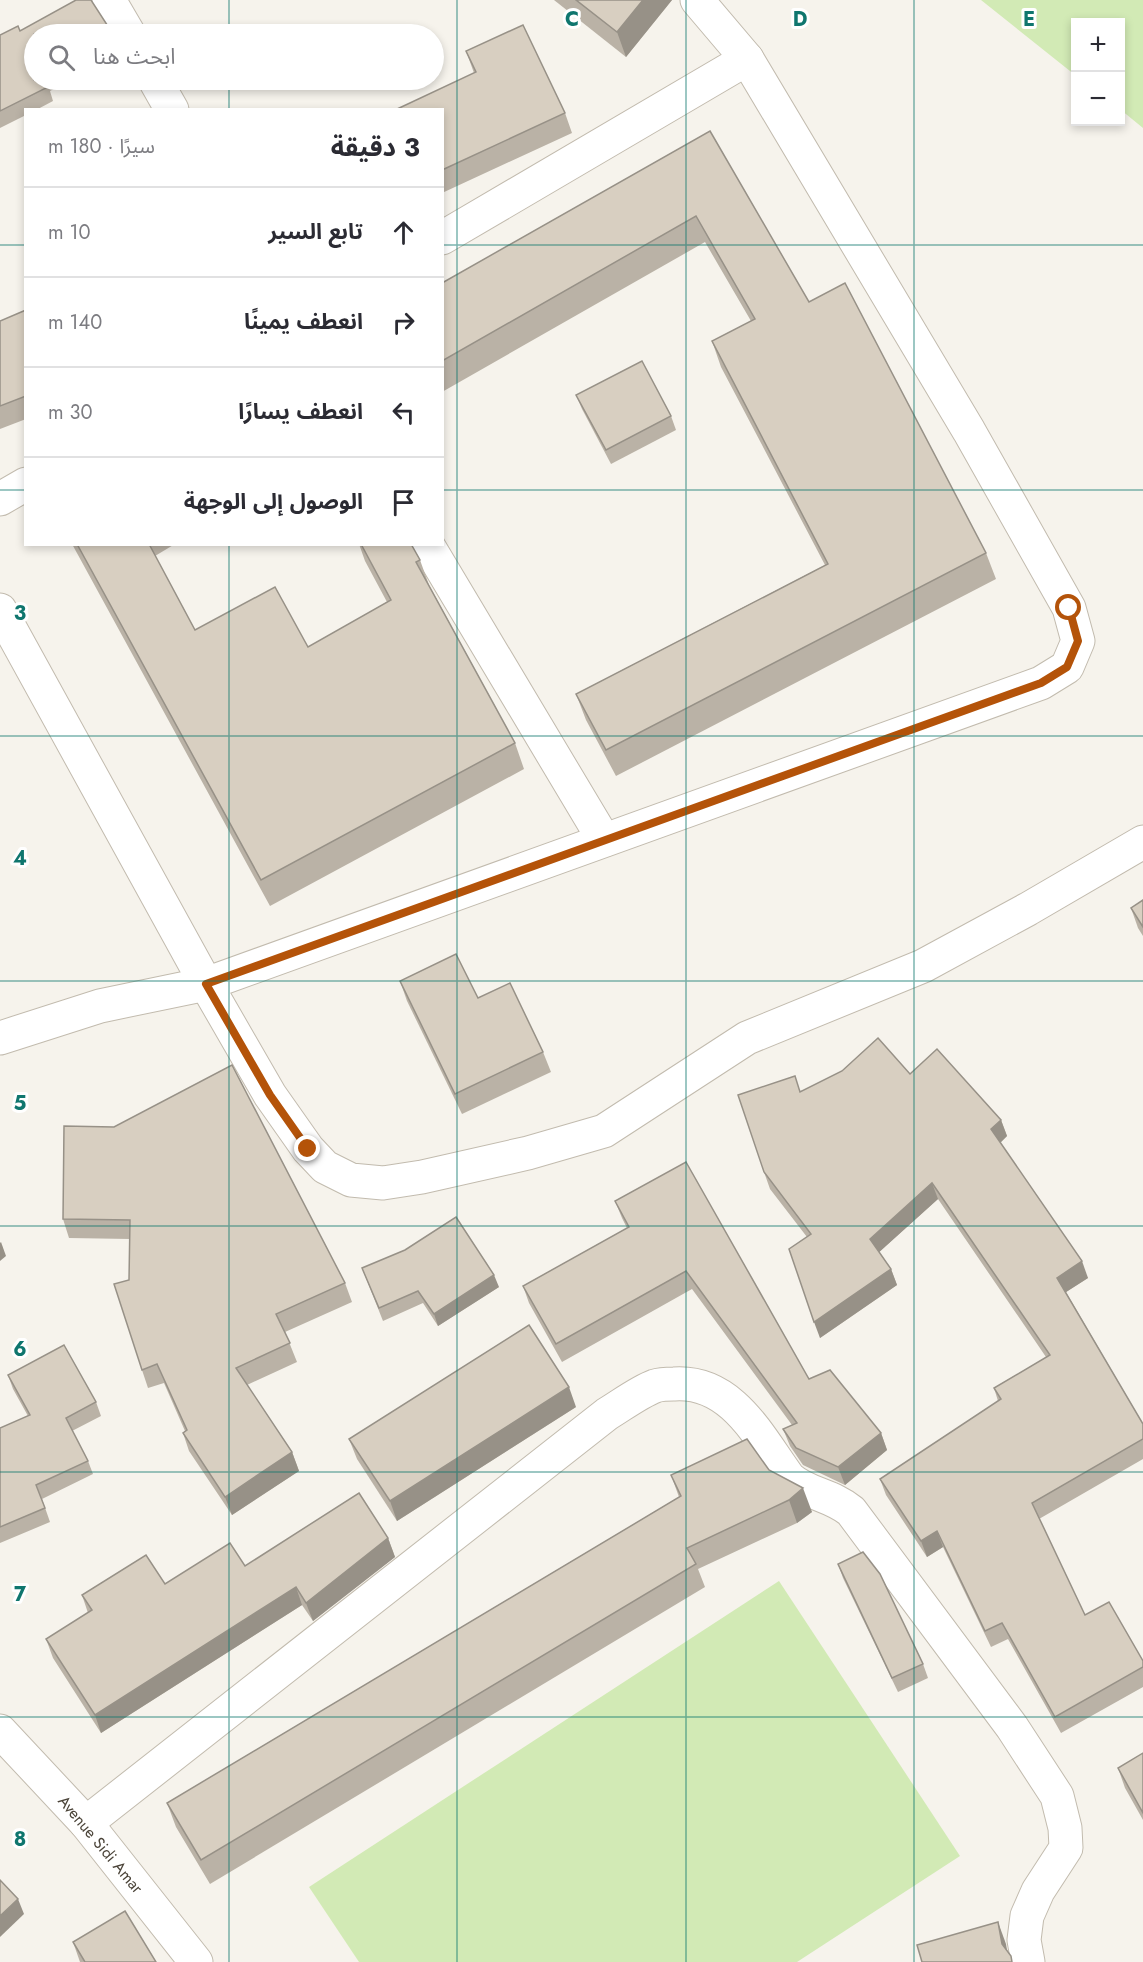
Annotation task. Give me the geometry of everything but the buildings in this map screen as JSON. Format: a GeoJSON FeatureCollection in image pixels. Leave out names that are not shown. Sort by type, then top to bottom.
{"type":"FeatureCollection","features":[{"type":"Feature","properties":{"kind":"street"},"geometry":{"type":"LineString","coordinates":[[109,0],[123,24]]}},
{"type":"Feature","properties":{"kind":"street"},"geometry":{"type":"LineString","coordinates":[[0,1038],[100,1006],[206,984],[1041,683],[1067,667],[1078,641],[1069,608],[969,431],[747,59],[697,0]]}},
{"type":"Feature","properties":{"kind":"street"},"geometry":{"type":"LineString","coordinates":[[444,237],[747,59]]}},
{"type":"Feature","properties":{"kind":"street"},"geometry":{"type":"LineString","coordinates":[[161,90],[171,108]]}},
{"type":"Feature","properties":{"kind":"street"},"geometry":{"type":"LineString","coordinates":[[0,499],[24,485]]}},
{"type":"Feature","properties":{"kind":"street"},"geometry":{"type":"LineString","coordinates":[[428,546],[604,840]]}},
{"type":"Feature","properties":{"kind":"street"},"geometry":{"type":"LineString","coordinates":[[0,610],[206,984],[270,1095],[308,1149],[325,1167],[351,1180],[382,1183],[422,1177],[528,1153],[604,1131],[747,1038],[923,966],[1028,909],[1143,842]]}},
{"type":"Feature","properties":{"kind":"street"},"geometry":{"type":"LineString","coordinates":[[86,1823],[607,1414],[656,1385],[682,1383],[704,1387],[725,1396],[742,1414],[797,1485],[836,1500],[851,1510],[1012,1727],[1058,1796],[1065,1828],[1066,1848],[1038,1891],[1027,1916],[1024,1940],[1028,1962]]}},
{"type":"Feature","properties":{"kind":"street","name":"Avenue Sidi Amar"},"geometry":{"type":"LineString","coordinates":[[5,1750],[86,1823],[196,1962]]}},
{"type":"Feature","properties":{"kind":"green space"},"geometry":{"type":"Polygon","coordinates":[[[981,0],[1143,0],[1143,128],[1125,113],[1125,18],[1071,18],[1071,72],[981,0]]]}},
{"type":"Feature","properties":{"kind":"green space"},"geometry":{"type":"Polygon","coordinates":[[[779,1581],[960,1856],[797,1962],[359,1962],[309,1887],[779,1581]]]}},
{"type":"Feature","properties":{"kind":"route"},"geometry":{"type":"LineString","coordinates":[[308,1149],[270,1095],[206,984],[1041,683],[1067,667],[1078,641],[1069,608]]}}]}
